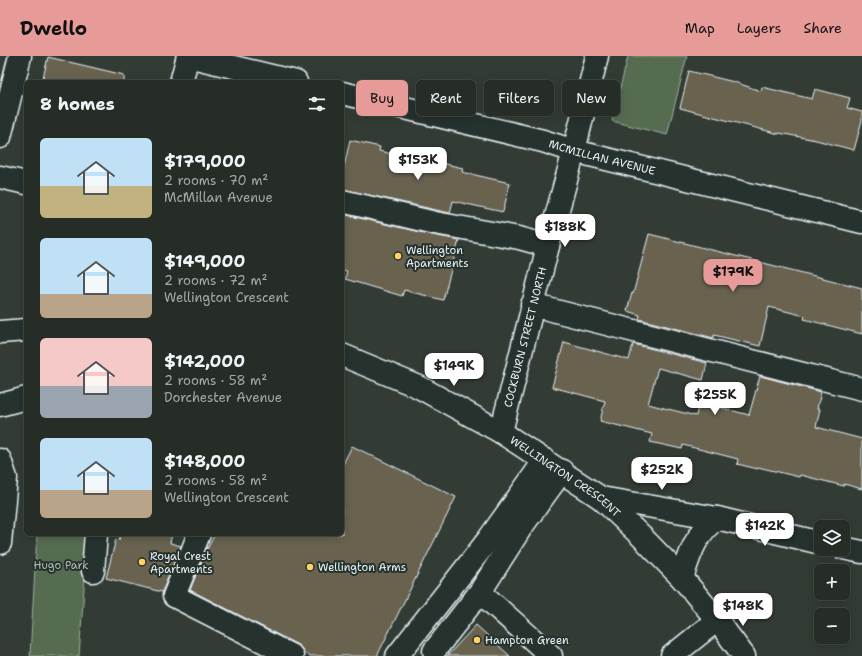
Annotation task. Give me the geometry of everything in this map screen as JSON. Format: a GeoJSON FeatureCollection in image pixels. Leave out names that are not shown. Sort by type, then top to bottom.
{"type":"FeatureCollection","features":[{"type":"Feature","properties":{"kind":"street"},"geometry":{"type":"LineString","coordinates":[[0,138],[20,56]]}},
{"type":"Feature","properties":{"kind":"street"},"geometry":{"type":"LineString","coordinates":[[182,80],[188,56],[288,80]]}},
{"type":"Feature","properties":{"kind":"street","name":"COCKBURN STREET NORTH"},"geometry":{"type":"LineString","coordinates":[[501,432],[532,306],[574,151],[597,56]]}},
{"type":"Feature","properties":{"kind":"street","name":"MCMILLAN AVENUE"},"geometry":{"type":"LineString","coordinates":[[344,93],[543,141],[574,151],[862,222]]}},
{"type":"Feature","properties":{"kind":"street"},"geometry":{"type":"LineString","coordinates":[[0,177],[24,183]]}},
{"type":"Feature","properties":{"kind":"street"},"geometry":{"type":"LineString","coordinates":[[344,201],[435,223],[519,238],[548,246]]}},
{"type":"Feature","properties":{"kind":"street"},"geometry":{"type":"LineString","coordinates":[[532,306],[862,389]]}},
{"type":"Feature","properties":{"kind":"street"},"geometry":{"type":"LineString","coordinates":[[0,332],[24,330]]}},
{"type":"Feature","properties":{"kind":"street","name":"WELLINGTON CRESCENT"},"geometry":{"type":"LineString","coordinates":[[344,356],[419,387],[501,432],[601,498],[682,578],[717,620],[744,656]]}},
{"type":"Feature","properties":{"kind":"street"},"geometry":{"type":"LineString","coordinates":[[0,405],[24,399]]}},
{"type":"Feature","properties":{"kind":"street"},"geometry":{"type":"LineString","coordinates":[[0,543],[6,478],[1,464]]}},
{"type":"Feature","properties":{"kind":"street"},"geometry":{"type":"LineString","coordinates":[[434,651],[480,592],[520,530],[554,466]]}},
{"type":"Feature","properties":{"kind":"street"},"geometry":{"type":"LineString","coordinates":[[397,656],[488,540],[554,466]]}},
{"type":"Feature","properties":{"kind":"street"},"geometry":{"type":"LineString","coordinates":[[601,498],[717,518],[814,541]]}},
{"type":"Feature","properties":{"kind":"street"},"geometry":{"type":"LineString","coordinates":[[682,578],[690,554],[700,534],[717,518]]}},
{"type":"Feature","properties":{"kind":"street"},"geometry":{"type":"LineString","coordinates":[[93,571],[96,536]]}},
{"type":"Feature","properties":{"kind":"street"},"geometry":{"type":"LineString","coordinates":[[198,536],[174,596],[292,656]]}},
{"type":"Feature","properties":{"kind":"street"},"geometry":{"type":"LineString","coordinates":[[850,549],[862,552]]}},
{"type":"Feature","properties":{"kind":"street"},"geometry":{"type":"LineString","coordinates":[[480,592],[551,656]]}},
{"type":"Feature","properties":{"kind":"street"},"geometry":{"type":"LineString","coordinates":[[672,656],[717,620]]}},
{"type":"Feature","properties":{"kind":"green space"},"geometry":{"type":"Polygon","coordinates":[[[628,56],[687,56],[667,135],[612,121],[613,116],[620,116],[620,88],[628,56]]]}},
{"type":"Feature","properties":{"kind":"green space","name":"Hugo Park"},"geometry":{"type":"Polygon","coordinates":[[[37,536],[88,536],[79,656],[30,656],[37,536]]]}},
{"type":"Feature","properties":{"kind":"building"},"geometry":{"type":"Polygon","coordinates":[[[48,57],[124,75],[124,80],[42,80],[48,57]]]}},
{"type":"Feature","properties":{"kind":"building"},"geometry":{"type":"Polygon","coordinates":[[[689,71],[734,82],[761,91],[762,87],[812,99],[815,89],[850,98],[847,108],[862,112],[862,120],[854,150],[816,140],[779,134],[680,108],[689,71]]]}},
{"type":"Feature","properties":{"kind":"building"},"geometry":{"type":"Polygon","coordinates":[[[350,140],[380,147],[379,151],[431,163],[432,161],[463,168],[462,172],[510,183],[503,212],[453,201],[450,213],[344,189],[344,167],[350,140]]]}},
{"type":"Feature","properties":{"kind":"building","name":"Wellington Apartments"},"geometry":{"type":"Polygon","coordinates":[[[344,214],[459,240],[443,300],[404,290],[402,296],[345,279],[347,271],[344,270],[344,214]]]}},
{"type":"Feature","properties":{"kind":"building"},"geometry":{"type":"Polygon","coordinates":[[[649,234],[862,288],[862,334],[804,319],[805,316],[769,307],[760,346],[714,335],[714,338],[639,319],[640,315],[627,311],[649,234]]]}},
{"type":"Feature","properties":{"kind":"building"},"geometry":{"type":"Polygon","coordinates":[[[564,342],[629,360],[633,344],[707,363],[703,380],[658,368],[648,404],[696,416],[699,402],[749,415],[760,376],[821,392],[817,409],[820,409],[816,427],[862,439],[862,489],[800,475],[799,477],[758,467],[758,469],[737,464],[738,459],[683,445],[682,449],[650,442],[652,434],[600,421],[605,401],[552,387],[564,342]]]}},
{"type":"Feature","properties":{"kind":"building","name":"Wellington Arms"},"geometry":{"type":"Polygon","coordinates":[[[352,446],[456,497],[377,656],[310,656],[304,653],[298,645],[190,590],[214,536],[344,536],[344,462],[352,446]]]}},
{"type":"Feature","properties":{"kind":"building","name":"Royal Crest Apartments"},"geometry":{"type":"Polygon","coordinates":[[[120,536],[172,536],[170,543],[181,546],[162,592],[106,578],[116,539],[119,540],[120,536]]]}},
{"type":"Feature","properties":{"kind":"building","name":"Hampton Green"},"geometry":{"type":"Polygon","coordinates":[[[476,625],[510,656],[447,656],[476,625]]]}},
{"type":"Feature","properties":{"kind":"place","name":"Wellington Apartments"},"geometry":{"type":"Point","coordinates":[398,256]}},
{"type":"Feature","properties":{"kind":"place","name":"Royal Crest Apartments"},"geometry":{"type":"Point","coordinates":[142,562]}},
{"type":"Feature","properties":{"kind":"place","name":"Wellington Arms"},"geometry":{"type":"Point","coordinates":[310,567]}},
{"type":"Feature","properties":{"kind":"place","name":"Hampton Green"},"geometry":{"type":"Point","coordinates":[477,640]}}]}
